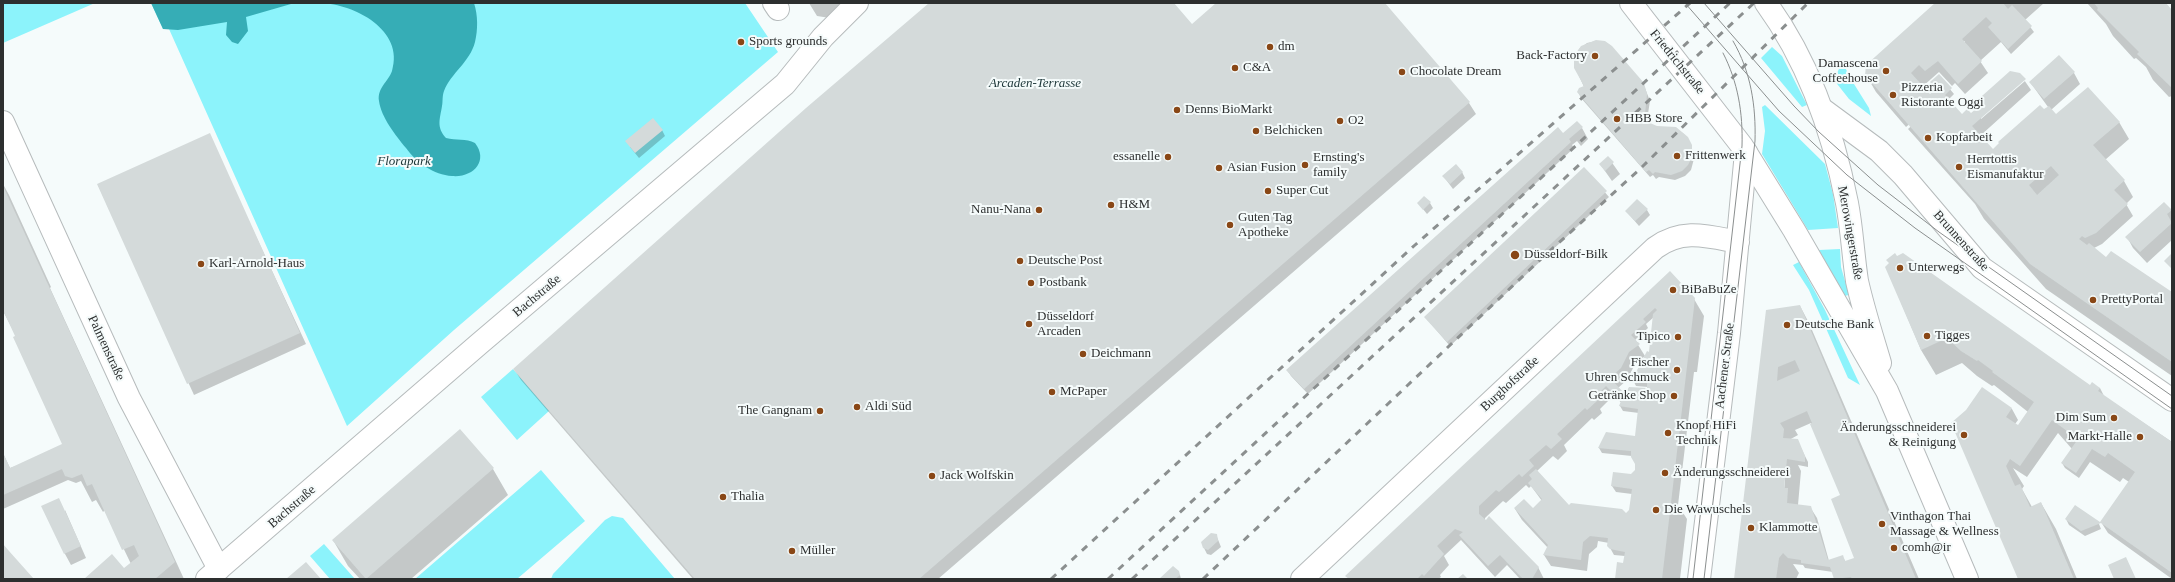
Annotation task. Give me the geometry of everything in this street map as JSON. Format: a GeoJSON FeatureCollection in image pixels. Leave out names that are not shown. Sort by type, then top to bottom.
{"type":"FeatureCollection","features":[{"type":"Feature","properties":{"kind":"street","name":"Bachstraße"},"geometry":{"type":"LineString","coordinates":[[213,574],[479,344],[785,84],[823,37],[857,3]]}},
{"type":"Feature","properties":{"kind":"street","name":"Friedrichstraße"},"geometry":{"type":"LineString","coordinates":[[1631,3],[1723,120]]}},
{"type":"Feature","properties":{"kind":"street","name":"Merowingerstraße"},"geometry":{"type":"LineString","coordinates":[[1766,3],[1794,48],[1822,109],[1836,156],[1847,203],[1858,281],[1887,391]]}},
{"type":"Feature","properties":{"kind":"street","name":"Brunnenstraße"},"geometry":{"type":"LineString","coordinates":[[1822,109],[1884,156],[1903,175],[1982,268],[2172,400]]}},
{"type":"Feature","properties":{"kind":"street","name":"Merowingerstraße"},"geometry":{"type":"LineString","coordinates":[[1723,120],[1746,152],[1887,391],[1967,579]]}},
{"type":"Feature","properties":{"kind":"street","name":"Palmenstraße"},"geometry":{"type":"LineString","coordinates":[[3,122],[129,398],[213,574]]}},
{"type":"Feature","properties":{"kind":"street","name":"Aachener Straße"},"geometry":{"type":"LineString","coordinates":[[1699,579],[1729,333],[1746,152]]}},
{"type":"Feature","properties":{"kind":"street","name":"Burghofstraße"},"geometry":{"type":"LineString","coordinates":[[1302,579],[1655,248],[1672,238],[1686,234],[1738,242]]}},
{"type":"Feature","properties":{"kind":"green space"},"geometry":{"type":"Polygon","coordinates":[[[3,3],[95,3],[3,43],[3,3]]]}},
{"type":"Feature","properties":{"kind":"green space","name":"Florapark"},"geometry":{"type":"Polygon","coordinates":[[[151,3],[745,3],[778,52],[454,330],[347,426],[169,29],[163,29],[151,3]]]}},
{"type":"Feature","properties":{"kind":"green space"},"geometry":{"type":"Polygon","coordinates":[[[1772,47],[1782,56],[1807,105],[1802,107],[1761,58],[1772,47]]]}},
{"type":"Feature","properties":{"kind":"green space"},"geometry":{"type":"Polygon","coordinates":[[[1842,62],[1869,108],[1871,116],[1849,99],[1834,80],[1842,62]]]}},
{"type":"Feature","properties":{"kind":"green space"},"geometry":{"type":"Polygon","coordinates":[[[1765,105],[1825,164],[1833,194],[1838,228],[1808,230],[1762,154],[1765,131],[1762,107],[1765,105]]]}},
{"type":"Feature","properties":{"kind":"green space"},"geometry":{"type":"Polygon","coordinates":[[[1840,249],[1841,267],[1849,295],[1844,296],[1819,250],[1840,249]]]}},
{"type":"Feature","properties":{"kind":"green space"},"geometry":{"type":"Polygon","coordinates":[[[1799,262],[1825,310],[1860,385],[1848,378],[1809,290],[1793,265],[1799,262]]]}},
{"type":"Feature","properties":{"kind":"green space"},"geometry":{"type":"Polygon","coordinates":[[[513,369],[549,411],[517,440],[481,397],[513,369]]]}},
{"type":"Feature","properties":{"kind":"green space"},"geometry":{"type":"Polygon","coordinates":[[[541,470],[585,521],[517,579],[415,579],[541,470]]]}},
{"type":"Feature","properties":{"kind":"green space"},"geometry":{"type":"Polygon","coordinates":[[[612,516],[623,518],[675,579],[551,579],[553,574],[605,520],[612,516]]]}},
{"type":"Feature","properties":{"kind":"green space"},"geometry":{"type":"Polygon","coordinates":[[[324,544],[355,579],[330,579],[310,556],[324,544]]]}},
{"type":"Feature","properties":{"kind":"shaded area"},"geometry":{"type":"Polygon","coordinates":[[[151,3],[308,3],[291,4],[246,17],[248,31],[238,44],[232,42],[226,35],[227,22],[178,30],[163,29],[151,3]]]}},
{"type":"Feature","properties":{"kind":"shaded area"},"geometry":{"type":"Polygon","coordinates":[[[321,3],[474,3],[477,22],[475,42],[469,56],[451,79],[444,91],[440,126],[446,138],[475,143],[479,150],[480,156],[477,167],[460,176],[445,175],[426,167],[410,153],[390,126],[380,107],[379,96],[381,89],[392,71],[394,56],[391,43],[384,32],[374,22],[361,14],[348,8],[321,3]]]}},
{"type":"Feature","properties":{"kind":"building","name":"Düsseldorf Arcaden"},"geometry":{"type":"Polygon","coordinates":[[[929,3],[1174,3],[1192,24],[1216,3],[1385,3],[1470,102],[919,579],[695,579],[513,369],[806,108],[929,3]]]}},
{"type":"Feature","properties":{"kind":"building"},"geometry":{"type":"Polygon","coordinates":[[[1935,3],[2003,3],[2008,9],[2012,5],[2032,26],[2008,49],[1988,27],[1992,23],[1986,17],[1962,39],[1982,61],[1958,84],[1938,61],[1925,71],[1919,65],[1911,73],[1930,94],[1936,88],[1930,82],[1939,74],[1952,88],[1945,95],[1962,114],[1967,109],[1971,113],[1977,108],[1973,104],[2010,71],[2020,73],[2026,79],[1972,126],[1993,149],[1999,143],[1998,142],[2040,105],[2044,109],[2049,106],[2056,114],[2088,87],[2120,122],[2093,145],[2125,180],[2114,190],[2128,204],[2096,233],[2085,238],[2082,236],[2079,239],[2087,245],[2089,243],[2106,257],[2111,251],[2172,292],[2172,362],[2030,264],[1865,75],[1866,65],[1935,3]],[[2051,166],[2029,185],[2037,195],[2059,175],[2051,166]]]}},
{"type":"Feature","properties":{"kind":"building"},"geometry":{"type":"Polygon","coordinates":[[[2094,3],[2166,3],[2172,10],[2172,88],[2137,54],[2139,52],[2097,10],[2098,8],[2094,3]]]}},
{"type":"Feature","properties":{"kind":"building"},"geometry":{"type":"Polygon","coordinates":[[[1596,40],[1605,41],[1612,46],[1644,83],[1647,94],[1645,114],[1650,123],[1657,126],[1676,127],[1688,137],[1692,145],[1692,157],[1688,165],[1682,171],[1671,175],[1655,172],[1653,174],[1649,170],[1646,172],[1577,92],[1579,88],[1584,86],[1574,68],[1574,56],[1581,46],[1596,40]]]}},
{"type":"Feature","properties":{"kind":"building"},"geometry":{"type":"Polygon","coordinates":[[[2059,55],[2075,72],[2044,99],[2029,82],[2059,55]]]}},
{"type":"Feature","properties":{"kind":"building"},"geometry":{"type":"Polygon","coordinates":[[[653,118],[663,130],[635,153],[625,141],[653,118]]]}},
{"type":"Feature","properties":{"kind":"building"},"geometry":{"type":"Polygon","coordinates":[[[1577,121],[1583,127],[1569,139],[1571,142],[1304,389],[1286,370],[1558,127],[1563,133],[1577,121]]]}},
{"type":"Feature","properties":{"kind":"building","name":"Karl-Arnold-Haus"},"geometry":{"type":"Polygon","coordinates":[[[210,133],[300,333],[187,384],[97,184],[210,133]]]}},
{"type":"Feature","properties":{"kind":"building"},"geometry":{"type":"Polygon","coordinates":[[[1608,156],[1614,162],[1605,171],[1599,164],[1608,156]]]}},
{"type":"Feature","properties":{"kind":"building"},"geometry":{"type":"Polygon","coordinates":[[[1456,164],[1463,172],[1450,184],[1442,176],[1456,164]]]}},
{"type":"Feature","properties":{"kind":"building"},"geometry":{"type":"Polygon","coordinates":[[[1584,167],[1607,191],[1447,342],[1424,317],[1584,167]]]}},
{"type":"Feature","properties":{"kind":"building"},"geometry":{"type":"Polygon","coordinates":[[[3,186],[175,562],[155,579],[84,579],[112,554],[124,568],[139,556],[134,545],[122,550],[92,484],[87,486],[82,474],[72,478],[65,476],[62,469],[3,495],[3,453],[10,468],[62,444],[13,337],[15,336],[3,310],[3,186]]]}},
{"type":"Feature","properties":{"kind":"building"},"geometry":{"type":"Polygon","coordinates":[[[1424,196],[1431,202],[1423,210],[1417,203],[1424,196]]]}},
{"type":"Feature","properties":{"kind":"building"},"geometry":{"type":"Polygon","coordinates":[[[1637,199],[1648,209],[1635,221],[1625,211],[1637,199]]]}},
{"type":"Feature","properties":{"kind":"building"},"geometry":{"type":"Polygon","coordinates":[[[2164,202],[2172,210],[2167,214],[2172,223],[2140,252],[2125,237],[2164,202]]]}},
{"type":"Feature","properties":{"kind":"building"},"geometry":{"type":"Polygon","coordinates":[[[1895,253],[1897,256],[1903,253],[2090,385],[2092,382],[2100,388],[2098,391],[2172,442],[2172,573],[2101,523],[2081,531],[2065,519],[2075,505],[2100,522],[2135,472],[2108,453],[2105,457],[2092,449],[2076,473],[2061,463],[2078,439],[2052,420],[2020,466],[2010,459],[2006,466],[2015,486],[2020,484],[2030,507],[2041,502],[2074,579],[2018,579],[1951,423],[1966,410],[1982,387],[2012,408],[2006,417],[2018,425],[2034,402],[1978,360],[1977,361],[1961,351],[1947,338],[1921,350],[1885,267],[1889,263],[1886,260],[1895,253]]]}},
{"type":"Feature","properties":{"kind":"building"},"geometry":{"type":"Polygon","coordinates":[[[2172,253],[2172,269],[2164,261],[2172,253]]]}},
{"type":"Feature","properties":{"kind":"building"},"geometry":{"type":"Polygon","coordinates":[[[1670,271],[1695,298],[1662,579],[1615,579],[1617,562],[1623,563],[1625,552],[1610,549],[1607,546],[1608,538],[1590,536],[1583,542],[1581,560],[1543,555],[1548,545],[1514,508],[1524,499],[1533,508],[1542,499],[1528,483],[1532,479],[1529,475],[1536,469],[1569,505],[1571,503],[1622,509],[1626,513],[1629,510],[1632,489],[1611,486],[1613,472],[1631,474],[1635,470],[1635,464],[1631,457],[1631,451],[1598,448],[1606,432],[1635,436],[1638,409],[1619,406],[1621,401],[1606,386],[1594,398],[1597,401],[1587,410],[1585,408],[1557,434],[1562,439],[1551,449],[1546,445],[1529,460],[1534,466],[1522,477],[1519,474],[1499,492],[1496,490],[1479,506],[1479,514],[1486,520],[1489,516],[1539,567],[1532,579],[1523,579],[1500,555],[1488,566],[1459,535],[1463,532],[1455,529],[1437,546],[1444,554],[1424,576],[1422,574],[1417,579],[1349,579],[1345,576],[1670,271]],[[1655,308],[1643,319],[1646,322],[1631,335],[1640,344],[1629,352],[1621,368],[1610,378],[1625,394],[1629,387],[1647,388],[1647,382],[1632,380],[1647,351],[1649,352],[1653,314],[1657,310],[1655,308]]]}},
{"type":"Feature","properties":{"kind":"building"},"geometry":{"type":"Polygon","coordinates":[[[1800,305],[1916,579],[1852,579],[1851,577],[1834,579],[1830,567],[1801,563],[1801,560],[1788,558],[1783,553],[1779,558],[1776,579],[1734,579],[1766,310],[1800,305]],[[1795,360],[1778,367],[1777,381],[1800,371],[1795,360]],[[1807,411],[1780,423],[1784,429],[1783,438],[1798,439],[1805,456],[1805,462],[1787,459],[1784,488],[1788,488],[1787,503],[1811,506],[1828,560],[1843,555],[1845,561],[1854,558],[1831,499],[1840,495],[1810,424],[1812,423],[1807,411]]]}},
{"type":"Feature","properties":{"kind":"building"},"geometry":{"type":"Polygon","coordinates":[[[460,429],[494,468],[366,579],[332,540],[460,429]]]}},
{"type":"Feature","properties":{"kind":"building"},"geometry":{"type":"Polygon","coordinates":[[[59,498],[81,546],[64,554],[41,506],[59,498]]]}},
{"type":"Feature","properties":{"kind":"building"},"geometry":{"type":"Polygon","coordinates":[[[1211,533],[1217,534],[1218,541],[1208,550],[1203,548],[1201,542],[1211,533]]]}},
{"type":"Feature","properties":{"kind":"building"},"geometry":{"type":"Polygon","coordinates":[[[3,544],[9,551],[34,579],[3,579],[3,544]]]}},
{"type":"Feature","properties":{"kind":"building"},"geometry":{"type":"Polygon","coordinates":[[[2126,557],[2136,579],[2114,579],[2108,565],[2126,557]]]}},
{"type":"Feature","properties":{"kind":"building"},"geometry":{"type":"Polygon","coordinates":[[[306,562],[321,579],[286,579],[306,562]]]}},
{"type":"Feature","properties":{"kind":"building"},"geometry":{"type":"Polygon","coordinates":[[[1173,566],[1179,571],[1180,575],[1175,579],[1159,579],[1173,566]]]}},
{"type":"Feature","properties":{"kind":"building"},"geometry":{"type":"Polygon","coordinates":[[[1463,574],[1468,579],[1457,579],[1463,574]]]}},
{"type":"Feature","properties":{"kind":"tram line"},"geometry":{"type":"LineString","coordinates":[[1685,3],[1779,111],[1847,175],[1915,228],[2172,409]]}},
{"type":"Feature","properties":{"kind":"tram line"},"geometry":{"type":"LineString","coordinates":[[1704,3],[1794,106],[1819,132],[1878,185],[1939,232],[2172,396]]}},
{"type":"Feature","properties":{"kind":"tram line"},"geometry":{"type":"LineString","coordinates":[[1704,579],[1755,141],[1755,115],[1751,90],[1744,65],[1733,41]]}},
{"type":"Feature","properties":{"kind":"tram line"},"geometry":{"type":"LineString","coordinates":[[1693,579],[1742,146],[1742,122],[1736,86],[1723,53]]}},
{"type":"Feature","properties":{"kind":"railway"},"geometry":{"type":"LineString","coordinates":[[1051,579],[1415,245],[1690,3]]}},
{"type":"Feature","properties":{"kind":"railway"},"geometry":{"type":"LineString","coordinates":[[1108,579],[1730,3]]}},
{"type":"Feature","properties":{"kind":"railway"},"geometry":{"type":"LineString","coordinates":[[1132,579],[1754,3]]}},
{"type":"Feature","properties":{"kind":"railway"},"geometry":{"type":"LineString","coordinates":[[1203,579],[1541,259],[1641,168],[1808,3]]}},
{"type":"Feature","properties":{"kind":"place","name":"Sports grounds"},"geometry":{"type":"Point","coordinates":[741,42]}},
{"type":"Feature","properties":{"kind":"place","name":"dm"},"geometry":{"type":"Point","coordinates":[1270,47]}},
{"type":"Feature","properties":{"kind":"place","name":"Back-Factory"},"geometry":{"type":"Point","coordinates":[1595,56]}},
{"type":"Feature","properties":{"kind":"place","name":"C&A"},"geometry":{"type":"Point","coordinates":[1235,68]}},
{"type":"Feature","properties":{"kind":"place","name":"Damascena Coffeehouse"},"geometry":{"type":"Point","coordinates":[1886,71]}},
{"type":"Feature","properties":{"kind":"place","name":"Chocolate Dream"},"geometry":{"type":"Point","coordinates":[1402,72]}},
{"type":"Feature","properties":{"kind":"place","name":"Pizzeria Ristorante Oggi"},"geometry":{"type":"Point","coordinates":[1893,95]}},
{"type":"Feature","properties":{"kind":"place","name":"Denns BioMarkt"},"geometry":{"type":"Point","coordinates":[1177,110]}},
{"type":"Feature","properties":{"kind":"place","name":"HBB Store"},"geometry":{"type":"Point","coordinates":[1617,119]}},
{"type":"Feature","properties":{"kind":"place","name":"O2"},"geometry":{"type":"Point","coordinates":[1340,121]}},
{"type":"Feature","properties":{"kind":"place","name":"Belchicken"},"geometry":{"type":"Point","coordinates":[1256,131]}},
{"type":"Feature","properties":{"kind":"place","name":"Kopfarbeit"},"geometry":{"type":"Point","coordinates":[1928,138]}},
{"type":"Feature","properties":{"kind":"place","name":"Frittenwerk"},"geometry":{"type":"Point","coordinates":[1677,156]}},
{"type":"Feature","properties":{"kind":"place","name":"essanelle"},"geometry":{"type":"Point","coordinates":[1168,157]}},
{"type":"Feature","properties":{"kind":"place","name":"Ernsting's family"},"geometry":{"type":"Point","coordinates":[1305,165]}},
{"type":"Feature","properties":{"kind":"place","name":"Herrtottis Eismanufaktur"},"geometry":{"type":"Point","coordinates":[1959,167]}},
{"type":"Feature","properties":{"kind":"place","name":"Asian Fusion"},"geometry":{"type":"Point","coordinates":[1219,168]}},
{"type":"Feature","properties":{"kind":"place","name":"Super Cut"},"geometry":{"type":"Point","coordinates":[1268,191]}},
{"type":"Feature","properties":{"kind":"place","name":"H&M"},"geometry":{"type":"Point","coordinates":[1111,205]}},
{"type":"Feature","properties":{"kind":"place","name":"Nanu-Nana"},"geometry":{"type":"Point","coordinates":[1039,210]}},
{"type":"Feature","properties":{"kind":"place","name":"Guten Tag Apotheke"},"geometry":{"type":"Point","coordinates":[1230,225]}},
{"type":"Feature","properties":{"kind":"place","name":"Düsseldorf-Bilk"},"geometry":{"type":"Point","coordinates":[1515,255]}},
{"type":"Feature","properties":{"kind":"place","name":"Deutsche Post"},"geometry":{"type":"Point","coordinates":[1020,261]}},
{"type":"Feature","properties":{"kind":"place","name":"Karl-Arnold-Haus"},"geometry":{"type":"Point","coordinates":[201,264]}},
{"type":"Feature","properties":{"kind":"place","name":"Unterwegs"},"geometry":{"type":"Point","coordinates":[1900,268]}},
{"type":"Feature","properties":{"kind":"place","name":"Postbank"},"geometry":{"type":"Point","coordinates":[1031,283]}},
{"type":"Feature","properties":{"kind":"place","name":"BiBaBuZe"},"geometry":{"type":"Point","coordinates":[1673,290]}},
{"type":"Feature","properties":{"kind":"place","name":"PrettyPortal"},"geometry":{"type":"Point","coordinates":[2093,300]}},
{"type":"Feature","properties":{"kind":"place","name":"Düsseldorf Arcaden"},"geometry":{"type":"Point","coordinates":[1029,324]}},
{"type":"Feature","properties":{"kind":"place","name":"Deutsche Bank"},"geometry":{"type":"Point","coordinates":[1787,325]}},
{"type":"Feature","properties":{"kind":"place","name":"Tigges"},"geometry":{"type":"Point","coordinates":[1927,336]}},
{"type":"Feature","properties":{"kind":"place","name":"Tipico"},"geometry":{"type":"Point","coordinates":[1678,337]}},
{"type":"Feature","properties":{"kind":"place","name":"Deichmann"},"geometry":{"type":"Point","coordinates":[1083,354]}},
{"type":"Feature","properties":{"kind":"place","name":"Fischer Uhren Schmuck"},"geometry":{"type":"Point","coordinates":[1677,370]}},
{"type":"Feature","properties":{"kind":"place","name":"McPaper"},"geometry":{"type":"Point","coordinates":[1052,392]}},
{"type":"Feature","properties":{"kind":"place","name":"Getränke Shop"},"geometry":{"type":"Point","coordinates":[1674,396]}},
{"type":"Feature","properties":{"kind":"place","name":"Aldi Süd"},"geometry":{"type":"Point","coordinates":[857,407]}},
{"type":"Feature","properties":{"kind":"place","name":"The Gangnam"},"geometry":{"type":"Point","coordinates":[820,411]}},
{"type":"Feature","properties":{"kind":"place","name":"Dim Sum"},"geometry":{"type":"Point","coordinates":[2114,418]}},
{"type":"Feature","properties":{"kind":"place","name":"Knopf HiFi Technik"},"geometry":{"type":"Point","coordinates":[1668,433]}},
{"type":"Feature","properties":{"kind":"place","name":"Änderungsschneiderei & Reinigung"},"geometry":{"type":"Point","coordinates":[1964,435]}},
{"type":"Feature","properties":{"kind":"place","name":"Markt-Halle"},"geometry":{"type":"Point","coordinates":[2140,437]}},
{"type":"Feature","properties":{"kind":"place","name":"Änderungsschneiderei"},"geometry":{"type":"Point","coordinates":[1665,473]}},
{"type":"Feature","properties":{"kind":"place","name":"Jack Wolfskin"},"geometry":{"type":"Point","coordinates":[932,476]}},
{"type":"Feature","properties":{"kind":"place","name":"Thalia"},"geometry":{"type":"Point","coordinates":[723,497]}},
{"type":"Feature","properties":{"kind":"place","name":"Die Wawuschels"},"geometry":{"type":"Point","coordinates":[1656,510]}},
{"type":"Feature","properties":{"kind":"place","name":"Vinthagon Thai Massage & Wellness"},"geometry":{"type":"Point","coordinates":[1882,524]}},
{"type":"Feature","properties":{"kind":"place","name":"Klammotte"},"geometry":{"type":"Point","coordinates":[1751,528]}},
{"type":"Feature","properties":{"kind":"place","name":"comh@ir"},"geometry":{"type":"Point","coordinates":[1894,548]}},
{"type":"Feature","properties":{"kind":"place","name":"Müller"},"geometry":{"type":"Point","coordinates":[792,551]}},
{"type":"Feature","properties":{"kind":"park label","name":"Arcaden-Terrasse"},"geometry":{"type":"Point","coordinates":[1035,84]}}]}
